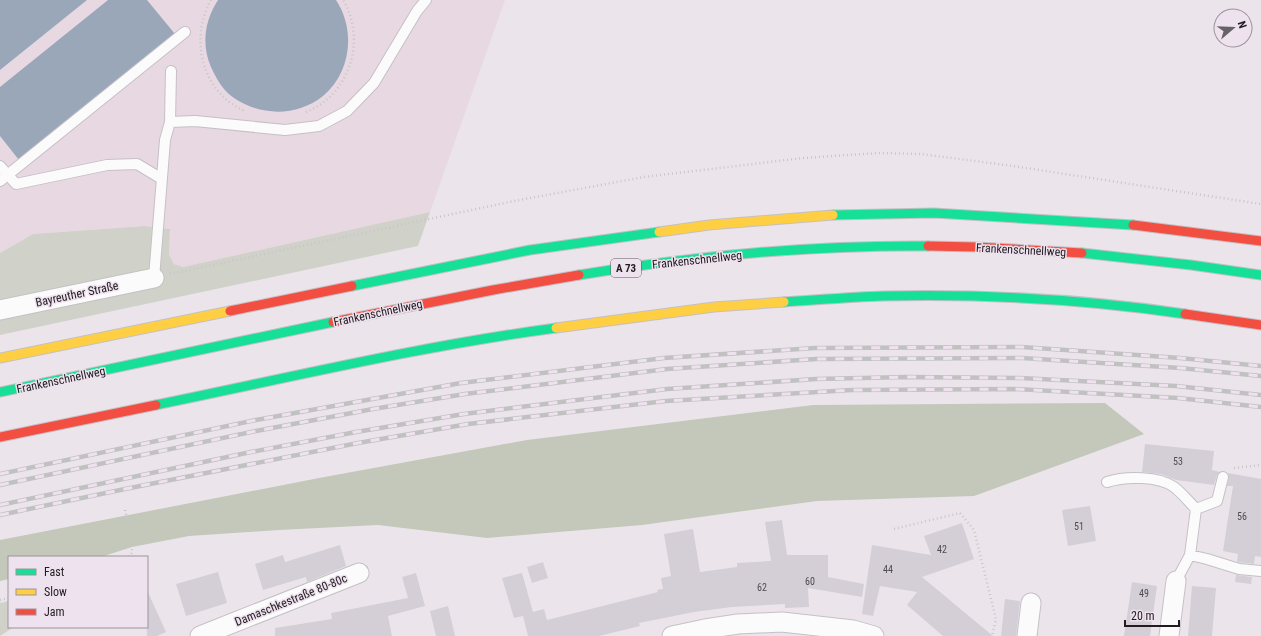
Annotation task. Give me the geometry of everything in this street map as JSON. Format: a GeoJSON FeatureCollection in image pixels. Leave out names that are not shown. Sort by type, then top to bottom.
{"type":"FeatureCollection","features":[{"type":"Feature","properties":{"kind":"main road"},"geometry":{"type":"LineString","coordinates":[[0,358],[530,250],[709,225],[829,215],[934,213],[1136,225],[1261,241]]}},
{"type":"Feature","properties":{"kind":"main road","name":"Frankenschnellweg"},"geometry":{"type":"LineString","coordinates":[[0,392],[407,307],[599,272],[694,259],[833,248],[932,246],[1090,253],[1171,262],[1261,275]]}},
{"type":"Feature","properties":{"kind":"main road"},"geometry":{"type":"LineString","coordinates":[[0,437],[420,351],[521,333],[714,307],[883,296],[955,296],[1041,299],[1141,307],[1261,325]]}},
{"type":"Feature","properties":{"kind":"street","name":"Bayreuther Straße"},"geometry":{"type":"LineString","coordinates":[[0,310],[154,278]]}},
{"type":"Feature","properties":{"kind":"street","name":"Damaschkestraße 80-80c"},"geometry":{"type":"LineString","coordinates":[[200,636],[359,573]]}},
{"type":"Feature","properties":{"kind":"street"},"geometry":{"type":"LineString","coordinates":[[1169,636],[1176,581]]}},
{"type":"Feature","properties":{"kind":"street"},"geometry":{"type":"LineString","coordinates":[[1027,636],[1031,603]]}},
{"type":"Feature","properties":{"kind":"street"},"geometry":{"type":"LineString","coordinates":[[672,636],[738,624],[782,622],[853,630],[874,636]]}},
{"type":"Feature","properties":{"kind":"lane"},"geometry":{"type":"LineString","coordinates":[[170,122],[195,121],[285,130],[319,126],[347,111],[374,83],[417,11],[426,0]]}},
{"type":"Feature","properties":{"kind":"lane"},"geometry":{"type":"LineString","coordinates":[[4,178],[185,32]]}},
{"type":"Feature","properties":{"kind":"lane"},"geometry":{"type":"LineString","coordinates":[[154,278],[165,140],[170,122],[171,71]]}},
{"type":"Feature","properties":{"kind":"lane"},"geometry":{"type":"LineString","coordinates":[[0,166],[4,178],[16,184],[107,165],[137,164],[162,179]]}},
{"type":"Feature","properties":{"kind":"lane"},"geometry":{"type":"LineString","coordinates":[[1107,482],[1118,478],[1130,477],[1159,481],[1174,486],[1196,509]]}},
{"type":"Feature","properties":{"kind":"lane"},"geometry":{"type":"LineString","coordinates":[[1196,509],[1217,501],[1223,477]]}},
{"type":"Feature","properties":{"kind":"lane"},"geometry":{"type":"LineString","coordinates":[[1176,581],[1190,555],[1196,509]]}},
{"type":"Feature","properties":{"kind":"lane"},"geometry":{"type":"LineString","coordinates":[[1190,555],[1239,569],[1261,571]]}},
{"type":"Feature","properties":{"kind":"path"},"geometry":{"type":"LineString","coordinates":[[211,0],[202,20],[200,33],[200,48],[203,63],[217,90],[227,100],[247,112]]}},
{"type":"Feature","properties":{"kind":"path"},"geometry":{"type":"LineString","coordinates":[[305,112],[312,110],[325,102],[336,91],[344,79],[350,65],[354,50],[354,35],[352,20],[343,0]]}},
{"type":"Feature","properties":{"kind":"path"},"geometry":{"type":"LineString","coordinates":[[154,278],[514,201],[644,177],[811,158],[878,153],[921,154],[1012,166],[1261,204]]}},
{"type":"Feature","properties":{"kind":"path"},"geometry":{"type":"LineString","coordinates":[[1223,477],[1228,469],[1261,465]]}},
{"type":"Feature","properties":{"kind":"path"},"geometry":{"type":"LineString","coordinates":[[125,510],[132,540],[132,553],[129,556]]}},
{"type":"Feature","properties":{"kind":"path"},"geometry":{"type":"LineString","coordinates":[[894,529],[960,513],[974,530],[996,619],[992,636]]}},
{"type":"Feature","properties":{"kind":"shaded area"},"geometry":{"type":"Polygon","coordinates":[[[0,0],[505,0],[430,212],[183,267],[174,264],[169,255],[170,229],[145,226],[33,234],[0,253],[0,0]]]}},
{"type":"Feature","properties":{"kind":"shaded area"},"geometry":{"type":"Polygon","coordinates":[[[430,212],[418,246],[0,335],[0,253],[33,234],[145,226],[170,229],[169,255],[174,264],[183,267],[430,212]]]}},
{"type":"Feature","properties":{"kind":"shaded area"},"geometry":{"type":"Polygon","coordinates":[[[1105,403],[1144,434],[974,496],[817,501],[642,525],[487,538],[378,525],[189,536],[132,547],[104,556],[8,556],[8,579],[0,581],[0,540],[319,478],[527,440],[813,405],[1105,403]]]}},
{"type":"Feature","properties":{"kind":"shaded area"},"geometry":{"type":"Polygon","coordinates":[[[8,601],[8,628],[12,628],[0,636],[0,603],[8,601]]]}},
{"type":"Feature","properties":{"kind":"water"},"geometry":{"type":"Polygon","coordinates":[[[0,0],[87,0],[0,70],[0,0]]]}},
{"type":"Feature","properties":{"kind":"water"},"geometry":{"type":"Polygon","coordinates":[[[108,0],[147,0],[175,34],[19,160],[0,136],[0,87],[108,0]]]}},
{"type":"Feature","properties":{"kind":"water"},"geometry":{"type":"Polygon","coordinates":[[[218,0],[336,0],[346,24],[348,37],[348,51],[340,76],[323,96],[313,103],[290,111],[267,111],[244,104],[234,98],[223,88],[215,76],[206,50],[205,41],[207,24],[218,0]]]}},
{"type":"Feature","properties":{"kind":"building"},"geometry":{"type":"Polygon","coordinates":[[[1145,444],[1214,451],[1212,470],[1220,472],[1217,475],[1214,485],[1176,480],[1161,474],[1142,472],[1145,444]]]}},
{"type":"Feature","properties":{"kind":"building"},"geometry":{"type":"Polygon","coordinates":[[[1228,473],[1261,479],[1261,557],[1255,556],[1254,564],[1237,562],[1238,554],[1223,551],[1233,486],[1227,486],[1229,478],[1228,473]]]}},
{"type":"Feature","properties":{"kind":"building"},"geometry":{"type":"Polygon","coordinates":[[[1090,506],[1096,541],[1068,546],[1062,510],[1090,506]]]}},
{"type":"Feature","properties":{"kind":"building"},"geometry":{"type":"Polygon","coordinates":[[[782,520],[787,555],[828,555],[828,577],[864,584],[862,597],[808,588],[809,607],[785,608],[785,604],[732,607],[694,612],[639,623],[640,626],[599,636],[528,636],[523,616],[514,618],[502,578],[522,573],[533,612],[544,609],[547,620],[658,592],[657,590],[663,589],[661,578],[671,576],[664,534],[693,529],[700,572],[737,567],[737,563],[771,561],[765,522],[782,520]]]}},
{"type":"Feature","properties":{"kind":"building"},"geometry":{"type":"Polygon","coordinates":[[[962,523],[974,559],[922,577],[993,636],[943,636],[907,605],[917,592],[880,586],[873,616],[862,614],[872,545],[931,555],[924,536],[962,523]]]}},
{"type":"Feature","properties":{"kind":"building"},"geometry":{"type":"Polygon","coordinates":[[[340,545],[346,566],[307,582],[306,577],[263,590],[255,564],[283,555],[285,562],[340,545]]]}},
{"type":"Feature","properties":{"kind":"building"},"geometry":{"type":"Polygon","coordinates":[[[543,562],[548,578],[532,583],[527,567],[543,562]]]}},
{"type":"Feature","properties":{"kind":"building"},"geometry":{"type":"Polygon","coordinates":[[[218,572],[227,603],[186,616],[176,584],[218,572]]]}},
{"type":"Feature","properties":{"kind":"building"},"geometry":{"type":"Polygon","coordinates":[[[416,573],[425,606],[388,616],[392,636],[275,636],[275,628],[332,619],[331,613],[408,598],[402,577],[416,573]]]}},
{"type":"Feature","properties":{"kind":"building"},"geometry":{"type":"Polygon","coordinates":[[[1236,575],[1252,577],[1251,584],[1235,582],[1236,575]]]}},
{"type":"Feature","properties":{"kind":"building"},"geometry":{"type":"Polygon","coordinates":[[[1132,582],[1157,586],[1150,636],[1124,636],[1132,582]]]}},
{"type":"Feature","properties":{"kind":"building"},"geometry":{"type":"Polygon","coordinates":[[[1192,586],[1216,588],[1212,636],[1188,636],[1192,586]]]}},
{"type":"Feature","properties":{"kind":"building"},"geometry":{"type":"Polygon","coordinates":[[[148,592],[166,632],[157,636],[147,636],[148,592]]]}},
{"type":"Feature","properties":{"kind":"building"},"geometry":{"type":"Polygon","coordinates":[[[1005,599],[1020,601],[1016,636],[1001,636],[1005,599]]]}},
{"type":"Feature","properties":{"kind":"building"},"geometry":{"type":"Polygon","coordinates":[[[448,606],[455,636],[436,636],[430,611],[448,606]]]}},
{"type":"Feature","properties":{"kind":"railway"},"geometry":{"type":"LineString","coordinates":[[0,474],[256,420],[461,383],[664,358],[815,348],[1022,347],[1180,358],[1261,366]]}},
{"type":"Feature","properties":{"kind":"railway"},"geometry":{"type":"LineString","coordinates":[[0,485],[256,431],[373,409],[465,394],[667,369],[816,359],[1022,358],[1180,368],[1261,376]]}},
{"type":"Feature","properties":{"kind":"railway"},"geometry":{"type":"LineString","coordinates":[[0,505],[251,452],[356,432],[464,414],[667,389],[816,379],[908,377],[1020,378],[1176,386],[1261,395]]}},
{"type":"Feature","properties":{"kind":"railway"},"geometry":{"type":"LineString","coordinates":[[0,515],[358,443],[468,424],[666,401],[852,390],[1015,389],[1178,398],[1261,407]]}},
{"type":"Feature","properties":{"kind":"traffic: fast"},"geometry":{"type":"LineString","coordinates":[[833,215],[934,213],[1133,225]]}},
{"type":"Feature","properties":{"kind":"traffic: fast"},"geometry":{"type":"LineString","coordinates":[[352,286],[530,250],[659,232]]}},
{"type":"Feature","properties":{"kind":"traffic: fast"},"geometry":{"type":"LineString","coordinates":[[579,275],[666,262],[753,253],[840,247],[928,246]]}},
{"type":"Feature","properties":{"kind":"traffic: fast"},"geometry":{"type":"LineString","coordinates":[[1082,253],[1191,265],[1261,275]]}},
{"type":"Feature","properties":{"kind":"traffic: fast"},"geometry":{"type":"LineString","coordinates":[[784,302],[884,296],[997,297],[1073,301],[1185,314]]}},
{"type":"Feature","properties":{"kind":"traffic: fast"},"geometry":{"type":"LineString","coordinates":[[0,392],[333,322]]}},
{"type":"Feature","properties":{"kind":"traffic: fast"},"geometry":{"type":"LineString","coordinates":[[156,405],[405,353],[505,335],[556,328]]}},
{"type":"Feature","properties":{"kind":"traffic: slow"},"geometry":{"type":"LineString","coordinates":[[659,232],[709,225],[833,215]]}},
{"type":"Feature","properties":{"kind":"traffic: slow"},"geometry":{"type":"LineString","coordinates":[[556,328],[714,307],[784,302]]}},
{"type":"Feature","properties":{"kind":"traffic: slow"},"geometry":{"type":"LineString","coordinates":[[0,358],[230,311]]}},
{"type":"Feature","properties":{"kind":"traffic: jam"},"geometry":{"type":"LineString","coordinates":[[1133,225],[1261,241]]}},
{"type":"Feature","properties":{"kind":"traffic: jam"},"geometry":{"type":"LineString","coordinates":[[928,246],[977,247],[1082,253]]}},
{"type":"Feature","properties":{"kind":"traffic: jam"},"geometry":{"type":"LineString","coordinates":[[333,322],[493,290],[579,275]]}},
{"type":"Feature","properties":{"kind":"traffic: jam"},"geometry":{"type":"LineString","coordinates":[[230,311],[352,286]]}},
{"type":"Feature","properties":{"kind":"traffic: jam"},"geometry":{"type":"LineString","coordinates":[[1185,314],[1261,325]]}},
{"type":"Feature","properties":{"kind":"traffic: jam"},"geometry":{"type":"LineString","coordinates":[[0,437],[156,405]]}}]}
